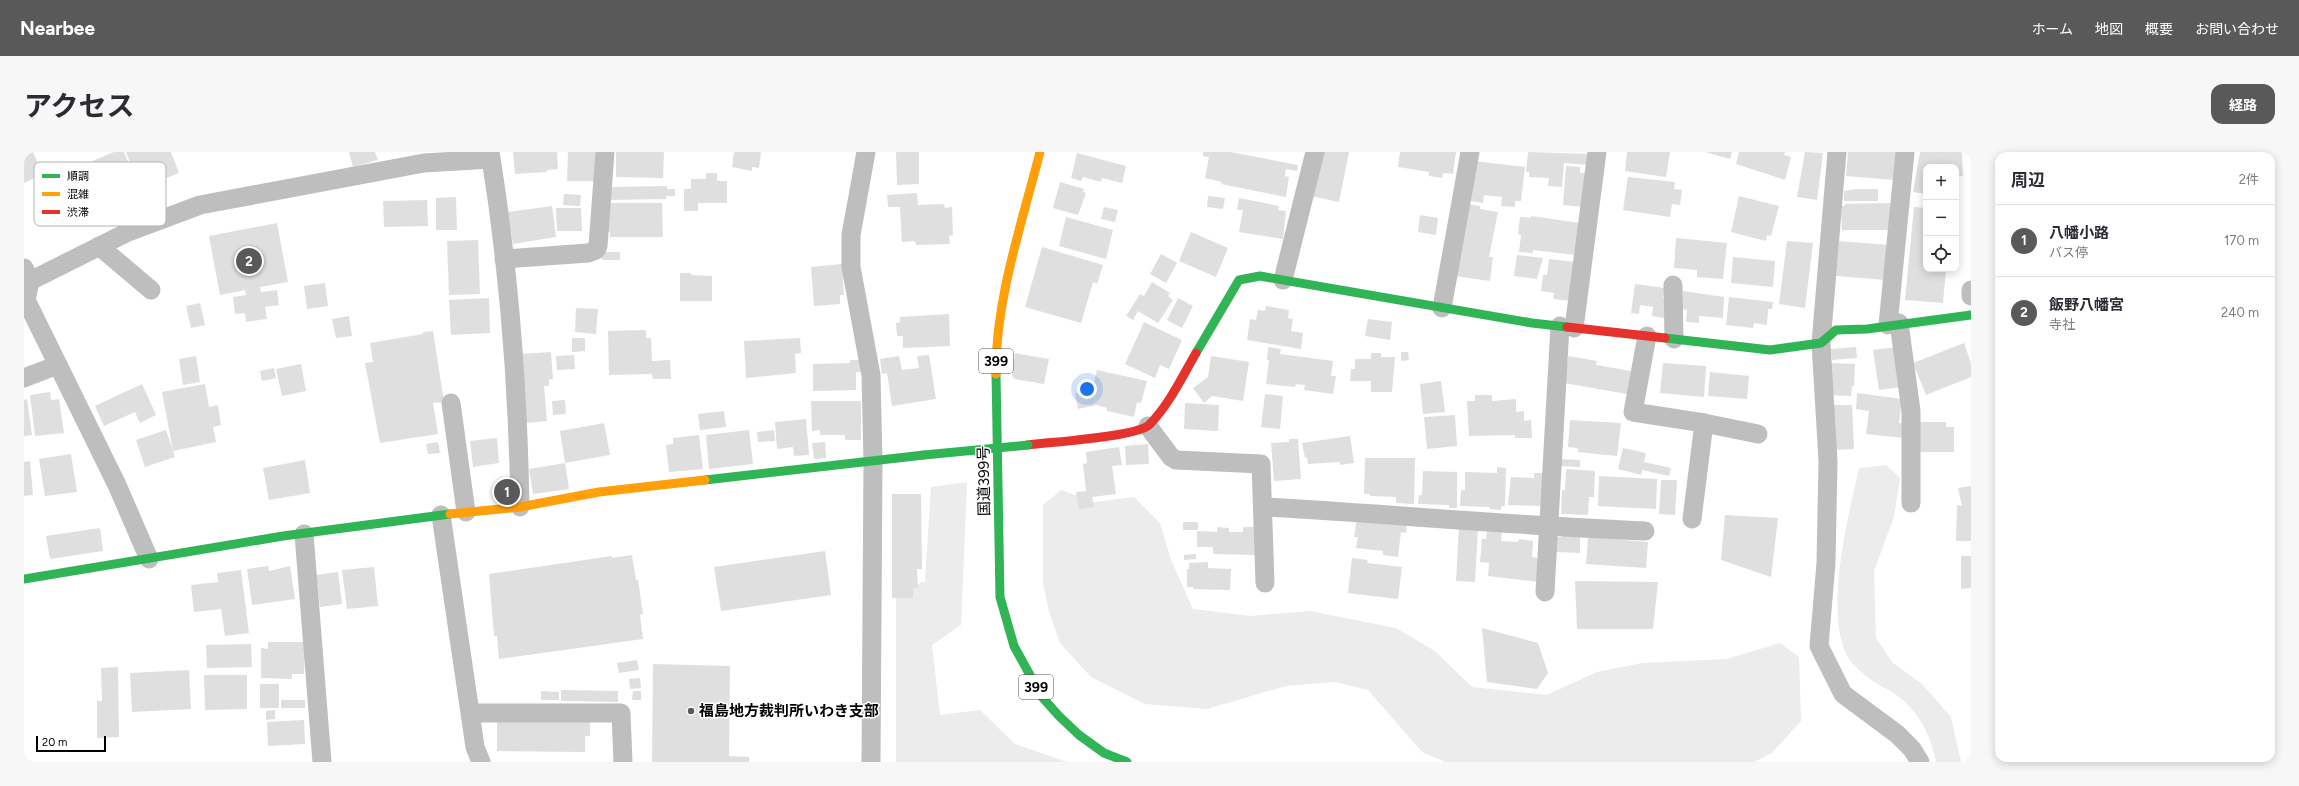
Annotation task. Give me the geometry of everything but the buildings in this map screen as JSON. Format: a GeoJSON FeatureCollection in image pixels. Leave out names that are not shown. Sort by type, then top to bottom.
{"type":"FeatureCollection","features":[{"type":"Feature","properties":{"kind":"main road","name":"国道399号"},"geometry":{"type":"LineString","coordinates":[[1040,152],[1008,281],[996,350],[1000,597],[1005,621],[1014,646],[1042,697],[1079,735],[1104,753],[1127,762]]}},
{"type":"Feature","properties":{"kind":"main road"},"geometry":{"type":"LineString","coordinates":[[24,579],[304,534],[466,512],[520,507],[599,492],[924,455],[1028,446],[1128,433],[1148,426],[1168,400],[1239,280],[1260,276],[1442,308],[1567,327],[1770,350],[1821,343],[1836,330],[1867,329],[1893,324],[1971,315]]}},
{"type":"Feature","properties":{"kind":"street"},"geometry":{"type":"LineString","coordinates":[[504,259],[588,253],[596,250],[598,246],[605,152]]}},
{"type":"Feature","properties":{"kind":"street"},"geometry":{"type":"LineString","coordinates":[[866,152],[851,235],[851,267],[872,375],[873,461],[871,762]]}},
{"type":"Feature","properties":{"kind":"street"},"geometry":{"type":"LineString","coordinates":[[1283,280],[1315,152]]}},
{"type":"Feature","properties":{"kind":"street"},"geometry":{"type":"LineString","coordinates":[[1442,308],[1470,152]]}},
{"type":"Feature","properties":{"kind":"street"},"geometry":{"type":"LineString","coordinates":[[1545,592],[1567,327],[1597,152]]}},
{"type":"Feature","properties":{"kind":"street"},"geometry":{"type":"LineString","coordinates":[[1837,152],[1821,343],[1828,461],[1826,563],[1819,646],[1843,694],[1897,734],[1912,749],[1920,762]]}},
{"type":"Feature","properties":{"kind":"street"},"geometry":{"type":"LineString","coordinates":[[1905,152],[1893,324],[1911,412],[1911,503]]}},
{"type":"Feature","properties":{"kind":"street"},"geometry":{"type":"LineString","coordinates":[[166,218],[200,205],[424,163],[490,156],[504,259],[518,407],[520,507]]}},
{"type":"Feature","properties":{"kind":"street"},"geometry":{"type":"LineString","coordinates":[[144,226],[26,278],[26,300],[117,485],[149,559]]}},
{"type":"Feature","properties":{"kind":"street"},"geometry":{"type":"LineString","coordinates":[[99,246],[151,290]]}},
{"type":"Feature","properties":{"kind":"street"},"geometry":{"type":"LineString","coordinates":[[1673,285],[1674,339]]}},
{"type":"Feature","properties":{"kind":"street"},"geometry":{"type":"LineString","coordinates":[[1971,290],[1971,296]]}},
{"type":"Feature","properties":{"kind":"street"},"geometry":{"type":"LineString","coordinates":[[1647,336],[1633,412],[1704,423],[1758,434]]}},
{"type":"Feature","properties":{"kind":"street"},"geometry":{"type":"LineString","coordinates":[[24,378],[58,365]]}},
{"type":"Feature","properties":{"kind":"street"},"geometry":{"type":"LineString","coordinates":[[451,403],[466,512]]}},
{"type":"Feature","properties":{"kind":"street"},"geometry":{"type":"LineString","coordinates":[[1692,519],[1704,423]]}},
{"type":"Feature","properties":{"kind":"street"},"geometry":{"type":"LineString","coordinates":[[1148,426],[1171,457],[1176,460],[1261,464],[1264,507],[1265,583]]}},
{"type":"Feature","properties":{"kind":"street"},"geometry":{"type":"LineString","coordinates":[[1264,507],[1364,512],[1550,528],[1645,531]]}},
{"type":"Feature","properties":{"kind":"street"},"geometry":{"type":"LineString","coordinates":[[442,515],[475,747],[481,762]]}},
{"type":"Feature","properties":{"kind":"street"},"geometry":{"type":"LineString","coordinates":[[304,534],[322,762]]}},
{"type":"Feature","properties":{"kind":"street"},"geometry":{"type":"LineString","coordinates":[[471,713],[621,713],[623,762]]}},
{"type":"Feature","properties":{"kind":"shaded area"},"geometry":{"type":"Polygon","coordinates":[[[1886,465],[1900,478],[1894,517],[1874,571],[1876,638],[1893,663],[1922,684],[1951,717],[1961,762],[1936,762],[1930,741],[1922,722],[1916,714],[1901,699],[1892,692],[1872,681],[1855,666],[1846,654],[1840,634],[1838,587],[1840,562],[1849,511],[1859,468],[1886,465]]]}},
{"type":"Feature","properties":{"kind":"shaded area"},"geometry":{"type":"Polygon","coordinates":[[[967,482],[961,625],[932,645],[940,715],[980,710],[1015,744],[1067,762],[896,762],[896,593],[925,581],[931,487],[967,482]]]}},
{"type":"Feature","properties":{"kind":"shaded area"},"geometry":{"type":"Polygon","coordinates":[[[1061,490],[1095,502],[1134,497],[1160,523],[1171,560],[1193,609],[1250,616],[1310,611],[1396,628],[1435,651],[1472,687],[1547,695],[1597,672],[1642,663],[1727,659],[1780,643],[1799,657],[1801,721],[1772,753],[1754,762],[1445,762],[1422,752],[1368,690],[1335,682],[1286,686],[1207,709],[1145,704],[1091,677],[1060,643],[1049,611],[1043,584],[1043,505],[1061,490]]]}},
{"type":"Feature","properties":{"kind":"traffic: fast"},"geometry":{"type":"LineString","coordinates":[[1196,353],[1239,280],[1260,276],[1532,323],[1567,327]]}},
{"type":"Feature","properties":{"kind":"traffic: fast"},"geometry":{"type":"LineString","coordinates":[[1665,338],[1770,350],[1821,343],[1836,330],[1867,329],[1971,315]]}},
{"type":"Feature","properties":{"kind":"traffic: fast"},"geometry":{"type":"LineString","coordinates":[[996,374],[1000,597],[1014,646],[1042,697],[1059,716],[1079,735],[1104,753],[1127,762]]}},
{"type":"Feature","properties":{"kind":"traffic: fast"},"geometry":{"type":"LineString","coordinates":[[924,455],[1028,445]]}},
{"type":"Feature","properties":{"kind":"traffic: fast"},"geometry":{"type":"LineString","coordinates":[[705,480],[924,455]]}},
{"type":"Feature","properties":{"kind":"traffic: fast"},"geometry":{"type":"LineString","coordinates":[[24,579],[283,536],[450,514]]}},
{"type":"Feature","properties":{"kind":"traffic: slow"},"geometry":{"type":"LineString","coordinates":[[996,374],[997,346],[1005,290],[1040,152]]}},
{"type":"Feature","properties":{"kind":"traffic: slow"},"geometry":{"type":"LineString","coordinates":[[450,514],[520,507],[599,492],[705,480]]}},
{"type":"Feature","properties":{"kind":"traffic: jam"},"geometry":{"type":"LineString","coordinates":[[1567,327],[1665,338]]}},
{"type":"Feature","properties":{"kind":"traffic: jam"},"geometry":{"type":"LineString","coordinates":[[1028,445],[1111,436],[1128,433],[1149,425],[1169,400],[1196,353]]}},
{"type":"Feature","properties":{"kind":"place","name":"飯野八幡宮"},"geometry":{"type":"Point","coordinates":[249,261]}},
{"type":"Feature","properties":{"kind":"place","name":"八幡小路"},"geometry":{"type":"Point","coordinates":[507,492]}},
{"type":"Feature","properties":{"kind":"place","name":"福島地方裁判所いわき支部"},"geometry":{"type":"Point","coordinates":[691,711]}}]}
